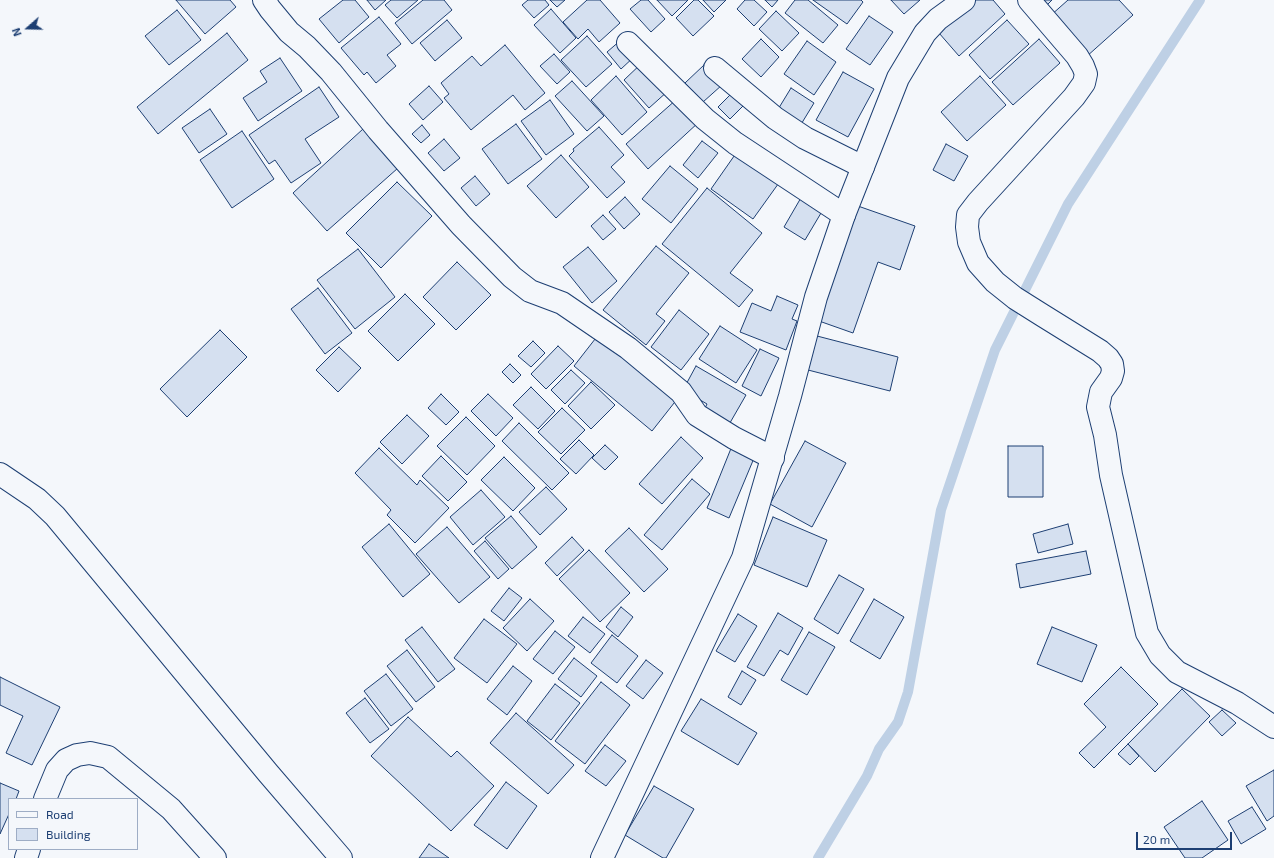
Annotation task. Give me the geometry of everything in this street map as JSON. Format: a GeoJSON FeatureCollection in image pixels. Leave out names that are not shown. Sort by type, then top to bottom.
{"type":"FeatureCollection","features":[{"type":"Feature","properties":{"kind":"street"},"geometry":{"type":"LineString","coordinates":[[264,0],[290,32],[331,72],[378,130],[461,225],[512,277],[530,290],[562,303],[628,348],[681,392],[697,414],[734,438],[773,458]]}},
{"type":"Feature","properties":{"kind":"street"},"geometry":{"type":"LineString","coordinates":[[602,858],[743,558],[773,458],[816,297],[844,215],[898,78],[925,33],[938,19],[964,0]]}},
{"type":"Feature","properties":{"kind":"street"},"geometry":{"type":"LineString","coordinates":[[1029,0],[1077,56],[1086,74],[1084,83],[1074,97],[978,202],[968,215],[967,227],[969,242],[978,262],[995,282],[1015,298],[1100,350],[1112,364],[1113,371],[1111,378],[1102,392],[1098,406],[1105,435],[1111,475],[1147,633],[1160,655],[1177,672],[1237,703],[1274,727]]}},
{"type":"Feature","properties":{"kind":"street"},"geometry":{"type":"LineString","coordinates":[[628,43],[704,119],[735,143],[844,215]]}},
{"type":"Feature","properties":{"kind":"street"},"geometry":{"type":"LineString","coordinates":[[715,68],[775,118],[805,138],[863,167]]}},
{"type":"Feature","properties":{"kind":"street"},"geometry":{"type":"LineString","coordinates":[[0,474],[37,498],[55,516],[268,773],[341,858]]}},
{"type":"Feature","properties":{"kind":"street"},"geometry":{"type":"LineString","coordinates":[[45,798],[57,770],[66,760],[77,755],[90,753],[108,757],[171,810],[215,858]]}},
{"type":"Feature","properties":{"kind":"building"},"geometry":{"type":"Polygon","coordinates":[[[176,0],[230,0],[236,7],[205,34],[176,0]]]}},
{"type":"Feature","properties":{"kind":"building"},"geometry":{"type":"Polygon","coordinates":[[[343,0],[355,0],[369,17],[339,43],[319,19],[343,0]]]}},
{"type":"Feature","properties":{"kind":"building"},"geometry":{"type":"Polygon","coordinates":[[[367,0],[386,0],[375,10],[367,0]]]}},
{"type":"Feature","properties":{"kind":"building"},"geometry":{"type":"Polygon","coordinates":[[[391,0],[418,0],[397,18],[385,5],[391,0]]]}},
{"type":"Feature","properties":{"kind":"building"},"geometry":{"type":"Polygon","coordinates":[[[423,0],[444,0],[452,10],[412,44],[395,23],[423,0]]]}},
{"type":"Feature","properties":{"kind":"building"},"geometry":{"type":"Polygon","coordinates":[[[528,0],[545,0],[549,5],[534,18],[522,5],[528,0]]]}},
{"type":"Feature","properties":{"kind":"building"},"geometry":{"type":"Polygon","coordinates":[[[550,0],[565,0],[557,7],[550,0]]]}},
{"type":"Feature","properties":{"kind":"building"},"geometry":{"type":"Polygon","coordinates":[[[587,0],[600,0],[620,23],[599,42],[588,29],[578,39],[563,22],[587,0]]]}},
{"type":"Feature","properties":{"kind":"building"},"geometry":{"type":"Polygon","coordinates":[[[641,0],[648,0],[665,19],[651,32],[630,9],[641,0]]]}},
{"type":"Feature","properties":{"kind":"building"},"geometry":{"type":"Polygon","coordinates":[[[657,0],[688,0],[672,16],[657,0]]]}},
{"type":"Feature","properties":{"kind":"building"},"geometry":{"type":"Polygon","coordinates":[[[694,0],[698,0],[714,16],[693,36],[676,18],[694,0]]]}},
{"type":"Feature","properties":{"kind":"building"},"geometry":{"type":"Polygon","coordinates":[[[703,0],[726,0],[714,12],[703,0]]]}},
{"type":"Feature","properties":{"kind":"building"},"geometry":{"type":"Polygon","coordinates":[[[745,0],[754,0],[767,12],[754,26],[737,9],[745,0]]]}},
{"type":"Feature","properties":{"kind":"building"},"geometry":{"type":"Polygon","coordinates":[[[765,0],[778,0],[772,7],[765,0]]]}},
{"type":"Feature","properties":{"kind":"building"},"geometry":{"type":"Polygon","coordinates":[[[795,0],[808,0],[838,25],[823,43],[785,13],[795,0]]]}},
{"type":"Feature","properties":{"kind":"building"},"geometry":{"type":"Polygon","coordinates":[[[813,0],[861,0],[863,2],[847,24],[813,0]]]}},
{"type":"Feature","properties":{"kind":"building"},"geometry":{"type":"Polygon","coordinates":[[[891,0],[920,0],[904,14],[891,0]]]}},
{"type":"Feature","properties":{"kind":"building"},"geometry":{"type":"Polygon","coordinates":[[[975,0],[993,0],[1005,14],[959,56],[939,33],[975,0]]]}},
{"type":"Feature","properties":{"kind":"building"},"geometry":{"type":"Polygon","coordinates":[[[1043,0],[1052,0],[1047,5],[1043,0]]]}},
{"type":"Feature","properties":{"kind":"building"},"geometry":{"type":"Polygon","coordinates":[[[1068,0],[1119,0],[1133,15],[1086,57],[1050,16],[1068,0]]]}},
{"type":"Feature","properties":{"kind":"building"},"geometry":{"type":"Polygon","coordinates":[[[551,9],[576,38],[560,53],[534,25],[551,9]]]}},
{"type":"Feature","properties":{"kind":"building"},"geometry":{"type":"Polygon","coordinates":[[[177,10],[201,40],[169,65],[145,36],[177,10]]]}},
{"type":"Feature","properties":{"kind":"building"},"geometry":{"type":"Polygon","coordinates":[[[776,11],[799,33],[782,51],[759,29],[776,11]]]}},
{"type":"Feature","properties":{"kind":"building"},"geometry":{"type":"Polygon","coordinates":[[[869,16],[893,32],[870,65],[846,49],[869,16]]]}},
{"type":"Feature","properties":{"kind":"building"},"geometry":{"type":"Polygon","coordinates":[[[379,17],[401,44],[387,55],[396,66],[376,83],[367,72],[364,75],[341,48],[379,17]]]}},
{"type":"Feature","properties":{"kind":"building"},"geometry":{"type":"Polygon","coordinates":[[[447,20],[462,38],[435,61],[420,43],[447,20]]]}},
{"type":"Feature","properties":{"kind":"building"},"geometry":{"type":"Polygon","coordinates":[[[1007,20],[1029,44],[990,79],[969,55],[1007,20]]]}},
{"type":"Feature","properties":{"kind":"building"},"geometry":{"type":"Polygon","coordinates":[[[227,33],[248,60],[158,134],[137,107],[227,33]]]}},
{"type":"Feature","properties":{"kind":"building"},"geometry":{"type":"Polygon","coordinates":[[[587,36],[612,64],[586,87],[561,60],[587,36]]]}},
{"type":"Feature","properties":{"kind":"building"},"geometry":{"type":"Polygon","coordinates":[[[761,39],[779,57],[761,77],[742,59],[761,39]]]}},
{"type":"Feature","properties":{"kind":"building"},"geometry":{"type":"Polygon","coordinates":[[[1039,39],[1060,63],[1013,105],[992,82],[1039,39]]]}},
{"type":"Feature","properties":{"kind":"building"},"geometry":{"type":"Polygon","coordinates":[[[621,40],[635,56],[621,69],[607,52],[621,40]]]}},
{"type":"Feature","properties":{"kind":"building"},"geometry":{"type":"Polygon","coordinates":[[[807,41],[836,62],[814,95],[784,74],[807,41]]]}},
{"type":"Feature","properties":{"kind":"building"},"geometry":{"type":"Polygon","coordinates":[[[505,45],[545,93],[525,110],[513,95],[471,130],[444,98],[449,94],[441,83],[472,56],[481,66],[505,45]]]}},
{"type":"Feature","properties":{"kind":"building"},"geometry":{"type":"Polygon","coordinates":[[[554,54],[570,72],[557,84],[540,66],[554,54]]]}},
{"type":"Feature","properties":{"kind":"building"},"geometry":{"type":"Polygon","coordinates":[[[280,58],[302,91],[258,121],[243,98],[267,82],[260,71],[280,58]]]}},
{"type":"Feature","properties":{"kind":"building"},"geometry":{"type":"Polygon","coordinates":[[[643,62],[668,91],[649,108],[624,80],[643,62]]]}},
{"type":"Feature","properties":{"kind":"building"},"geometry":{"type":"Polygon","coordinates":[[[704,65],[722,85],[703,102],[685,83],[704,65]]]}},
{"type":"Feature","properties":{"kind":"building"},"geometry":{"type":"Polygon","coordinates":[[[843,72],[874,89],[848,137],[816,120],[843,72]]]}},
{"type":"Feature","properties":{"kind":"building"},"geometry":{"type":"Polygon","coordinates":[[[616,76],[647,112],[622,135],[591,100],[616,76]]]}},
{"type":"Feature","properties":{"kind":"building"},"geometry":{"type":"Polygon","coordinates":[[[980,76],[1006,105],[967,141],[941,112],[980,76]]]}},
{"type":"Feature","properties":{"kind":"building"},"geometry":{"type":"Polygon","coordinates":[[[572,81],[604,116],[587,131],[555,96],[572,81]]]}},
{"type":"Feature","properties":{"kind":"building"},"geometry":{"type":"Polygon","coordinates":[[[429,86],[443,102],[423,120],[409,104],[429,86]]]}},
{"type":"Feature","properties":{"kind":"building"},"geometry":{"type":"Polygon","coordinates":[[[319,87],[339,117],[305,139],[321,163],[291,183],[275,160],[269,164],[249,135],[319,87]]]}},
{"type":"Feature","properties":{"kind":"building"},"geometry":{"type":"Polygon","coordinates":[[[791,88],[814,103],[800,126],[777,111],[791,88]]]}},
{"type":"Feature","properties":{"kind":"building"},"geometry":{"type":"Polygon","coordinates":[[[731,94],[743,106],[730,119],[718,107],[731,94]]]}},
{"type":"Feature","properties":{"kind":"building"},"geometry":{"type":"Polygon","coordinates":[[[677,99],[699,122],[648,169],[626,144],[677,99]]]}},
{"type":"Feature","properties":{"kind":"building"},"geometry":{"type":"Polygon","coordinates":[[[550,100],[574,134],[546,155],[521,121],[550,100]]]}},
{"type":"Feature","properties":{"kind":"building"},"geometry":{"type":"Polygon","coordinates":[[[210,109],[227,134],[199,153],[182,128],[210,109]]]}},
{"type":"Feature","properties":{"kind":"building"},"geometry":{"type":"Polygon","coordinates":[[[516,124],[542,159],[508,184],[482,149],[516,124]]]}},
{"type":"Feature","properties":{"kind":"building"},"geometry":{"type":"Polygon","coordinates":[[[422,125],[430,135],[421,143],[412,134],[422,125]]]}},
{"type":"Feature","properties":{"kind":"building"},"geometry":{"type":"Polygon","coordinates":[[[599,127],[624,155],[611,167],[625,182],[607,198],[569,156],[574,151],[573,149],[599,127]]]}},
{"type":"Feature","properties":{"kind":"building"},"geometry":{"type":"Polygon","coordinates":[[[363,129],[398,168],[327,231],[293,193],[363,129]]]}},
{"type":"Feature","properties":{"kind":"building"},"geometry":{"type":"Polygon","coordinates":[[[242,131],[274,179],[232,208],[200,160],[242,131]]]}},
{"type":"Feature","properties":{"kind":"building"},"geometry":{"type":"Polygon","coordinates":[[[444,139],[460,158],[444,171],[428,153],[444,139]]]}},
{"type":"Feature","properties":{"kind":"building"},"geometry":{"type":"Polygon","coordinates":[[[702,141],[718,153],[698,178],[683,165],[702,141]]]}},
{"type":"Feature","properties":{"kind":"building"},"geometry":{"type":"Polygon","coordinates":[[[946,144],[968,156],[954,181],[933,170],[946,144]]]}},
{"type":"Feature","properties":{"kind":"building"},"geometry":{"type":"Polygon","coordinates":[[[739,149],[781,180],[753,219],[711,189],[739,149]]]}},
{"type":"Feature","properties":{"kind":"building"},"geometry":{"type":"Polygon","coordinates":[[[561,155],[589,187],[556,218],[527,186],[561,155]]]}},
{"type":"Feature","properties":{"kind":"building"},"geometry":{"type":"Polygon","coordinates":[[[670,166],[698,189],[671,223],[642,199],[670,166]]]}},
{"type":"Feature","properties":{"kind":"building"},"geometry":{"type":"Polygon","coordinates":[[[475,176],[490,194],[476,206],[461,188],[475,176]]]}},
{"type":"Feature","properties":{"kind":"building"},"geometry":{"type":"Polygon","coordinates":[[[397,182],[432,216],[381,268],[346,233],[397,182]]]}},
{"type":"Feature","properties":{"kind":"building"},"geometry":{"type":"Polygon","coordinates":[[[707,188],[762,233],[730,273],[753,290],[739,307],[662,244],[707,188]]]}},
{"type":"Feature","properties":{"kind":"building"},"geometry":{"type":"Polygon","coordinates":[[[802,196],[824,208],[805,240],[784,227],[802,196]]]}},
{"type":"Feature","properties":{"kind":"building"},"geometry":{"type":"Polygon","coordinates":[[[625,197],[640,214],[624,229],[609,212],[625,197]]]}},
{"type":"Feature","properties":{"kind":"building"},"geometry":{"type":"Polygon","coordinates":[[[855,205],[915,226],[900,270],[878,262],[853,333],[819,321],[844,249],[840,248],[855,205]]]}},
{"type":"Feature","properties":{"kind":"building"},"geometry":{"type":"Polygon","coordinates":[[[603,215],[616,229],[603,240],[591,226],[603,215]]]}},
{"type":"Feature","properties":{"kind":"building"},"geometry":{"type":"Polygon","coordinates":[[[656,246],[689,273],[656,314],[665,321],[646,345],[603,310],[656,246]]]}},
{"type":"Feature","properties":{"kind":"building"},"geometry":{"type":"Polygon","coordinates":[[[588,247],[617,281],[592,303],[563,267],[588,247]]]}},
{"type":"Feature","properties":{"kind":"building"},"geometry":{"type":"Polygon","coordinates":[[[358,249],[395,297],[355,329],[317,280],[358,249]]]}},
{"type":"Feature","properties":{"kind":"building"},"geometry":{"type":"Polygon","coordinates":[[[457,262],[491,295],[456,330],[423,297],[457,262]]]}},
{"type":"Feature","properties":{"kind":"building"},"geometry":{"type":"Polygon","coordinates":[[[318,288],[352,333],[325,354],[291,309],[318,288]]]}},
{"type":"Feature","properties":{"kind":"building"},"geometry":{"type":"Polygon","coordinates":[[[405,294],[435,324],[398,361],[368,331],[405,294]]]}},
{"type":"Feature","properties":{"kind":"building"},"geometry":{"type":"Polygon","coordinates":[[[777,296],[798,305],[792,319],[797,321],[786,350],[740,332],[752,303],[771,311],[777,296]]]}},
{"type":"Feature","properties":{"kind":"building"},"geometry":{"type":"Polygon","coordinates":[[[679,310],[709,334],[681,370],[651,347],[679,310]]]}},
{"type":"Feature","properties":{"kind":"building"},"geometry":{"type":"Polygon","coordinates":[[[720,326],[757,350],[736,383],[699,359],[720,326]]]}},
{"type":"Feature","properties":{"kind":"building"},"geometry":{"type":"Polygon","coordinates":[[[220,330],[247,357],[187,417],[160,389],[220,330]]]}},
{"type":"Feature","properties":{"kind":"building"},"geometry":{"type":"Polygon","coordinates":[[[599,334],[678,398],[652,431],[574,366],[599,334]]]}},
{"type":"Feature","properties":{"kind":"building"},"geometry":{"type":"Polygon","coordinates":[[[817,336],[898,357],[890,391],[808,370],[817,336]]]}},
{"type":"Feature","properties":{"kind":"building"},"geometry":{"type":"Polygon","coordinates":[[[533,341],[545,353],[531,367],[518,356],[533,341]]]}},
{"type":"Feature","properties":{"kind":"building"},"geometry":{"type":"Polygon","coordinates":[[[558,346],[574,361],[546,389],[531,374],[558,346]]]}},
{"type":"Feature","properties":{"kind":"building"},"geometry":{"type":"Polygon","coordinates":[[[339,347],[361,368],[338,392],[316,370],[339,347]]]}},
{"type":"Feature","properties":{"kind":"building"},"geometry":{"type":"Polygon","coordinates":[[[760,349],[779,358],[761,396],[742,386],[760,349]]]}},
{"type":"Feature","properties":{"kind":"building"},"geometry":{"type":"Polygon","coordinates":[[[510,364],[521,375],[513,383],[502,372],[510,364]]]}},
{"type":"Feature","properties":{"kind":"building"},"geometry":{"type":"Polygon","coordinates":[[[696,366],[746,395],[727,428],[702,414],[707,404],[683,390],[696,366]]]}},
{"type":"Feature","properties":{"kind":"building"},"geometry":{"type":"Polygon","coordinates":[[[571,370],[585,383],[565,404],[551,390],[571,370]]]}},
{"type":"Feature","properties":{"kind":"building"},"geometry":{"type":"Polygon","coordinates":[[[591,382],[615,405],[591,429],[568,406],[591,382]]]}},
{"type":"Feature","properties":{"kind":"building"},"geometry":{"type":"Polygon","coordinates":[[[531,387],[555,411],[538,429],[513,405],[531,387]]]}},
{"type":"Feature","properties":{"kind":"building"},"geometry":{"type":"Polygon","coordinates":[[[441,394],[459,412],[446,425],[428,408],[441,394]]]}},
{"type":"Feature","properties":{"kind":"building"},"geometry":{"type":"Polygon","coordinates":[[[488,394],[513,418],[496,436],[471,411],[488,394]]]}},
{"type":"Feature","properties":{"kind":"building"},"geometry":{"type":"Polygon","coordinates":[[[562,408],[585,430],[561,454],[538,432],[562,408]]]}},
{"type":"Feature","properties":{"kind":"building"},"geometry":{"type":"Polygon","coordinates":[[[407,415],[429,436],[402,464],[380,442],[407,415]]]}},
{"type":"Feature","properties":{"kind":"building"},"geometry":{"type":"Polygon","coordinates":[[[466,417],[495,446],[467,475],[437,446],[466,417]]]}},
{"type":"Feature","properties":{"kind":"building"},"geometry":{"type":"Polygon","coordinates":[[[519,423],[569,473],[552,490],[502,441],[519,423]]]}},
{"type":"Feature","properties":{"kind":"building"},"geometry":{"type":"Polygon","coordinates":[[[681,437],[703,458],[662,504],[639,484],[681,437]]]}},
{"type":"Feature","properties":{"kind":"building"},"geometry":{"type":"Polygon","coordinates":[[[579,440],[594,455],[576,474],[560,459],[579,440]]]}},
{"type":"Feature","properties":{"kind":"building"},"geometry":{"type":"Polygon","coordinates":[[[734,441],[757,451],[729,518],[707,508],[734,441]]]}},
{"type":"Feature","properties":{"kind":"building"},"geometry":{"type":"Polygon","coordinates":[[[805,441],[846,463],[812,527],[770,504],[805,441]]]}},
{"type":"Feature","properties":{"kind":"building"},"geometry":{"type":"Polygon","coordinates":[[[605,445],[618,457],[605,470],[592,458],[605,445]]]}},
{"type":"Feature","properties":{"kind":"building"},"geometry":{"type":"Polygon","coordinates":[[[1008,446],[1043,446],[1043,497],[1008,497],[1008,446]]]}},
{"type":"Feature","properties":{"kind":"building"},"geometry":{"type":"Polygon","coordinates":[[[379,448],[417,485],[420,480],[449,508],[415,543],[387,515],[391,510],[355,473],[379,448]]]}},
{"type":"Feature","properties":{"kind":"building"},"geometry":{"type":"Polygon","coordinates":[[[441,456],[467,482],[448,501],[422,476],[441,456]]]}},
{"type":"Feature","properties":{"kind":"building"},"geometry":{"type":"Polygon","coordinates":[[[504,457],[535,488],[513,511],[481,480],[504,457]]]}},
{"type":"Feature","properties":{"kind":"building"},"geometry":{"type":"Polygon","coordinates":[[[692,479],[710,494],[662,550],[644,535],[692,479]]]}},
{"type":"Feature","properties":{"kind":"building"},"geometry":{"type":"Polygon","coordinates":[[[546,487],[567,509],[540,535],[519,512],[546,487]]]}},
{"type":"Feature","properties":{"kind":"building"},"geometry":{"type":"Polygon","coordinates":[[[481,490],[505,517],[473,545],[450,517],[481,490]]]}},
{"type":"Feature","properties":{"kind":"building"},"geometry":{"type":"Polygon","coordinates":[[[511,516],[537,547],[512,569],[485,538],[511,516]]]}},
{"type":"Feature","properties":{"kind":"building"},"geometry":{"type":"Polygon","coordinates":[[[773,517],[827,540],[807,587],[754,565],[773,517]]]}},
{"type":"Feature","properties":{"kind":"building"},"geometry":{"type":"Polygon","coordinates":[[[389,524],[430,574],[403,597],[362,547],[389,524]]]}},
{"type":"Feature","properties":{"kind":"building"},"geometry":{"type":"Polygon","coordinates":[[[1068,524],[1073,544],[1038,553],[1033,534],[1068,524]]]}},
{"type":"Feature","properties":{"kind":"building"},"geometry":{"type":"Polygon","coordinates":[[[447,527],[490,577],[459,603],[416,554],[447,527]]]}},
{"type":"Feature","properties":{"kind":"building"},"geometry":{"type":"Polygon","coordinates":[[[629,528],[668,569],[644,592],[605,551],[629,528]]]}},
{"type":"Feature","properties":{"kind":"building"},"geometry":{"type":"Polygon","coordinates":[[[572,537],[584,550],[557,576],[545,563],[572,537]]]}},
{"type":"Feature","properties":{"kind":"building"},"geometry":{"type":"Polygon","coordinates":[[[485,541],[509,569],[498,579],[474,551],[485,541]]]}},
{"type":"Feature","properties":{"kind":"building"},"geometry":{"type":"Polygon","coordinates":[[[589,550],[630,593],[600,622],[559,579],[589,550]]]}},
{"type":"Feature","properties":{"kind":"building"},"geometry":{"type":"Polygon","coordinates":[[[1086,551],[1091,574],[1020,588],[1016,564],[1086,551]]]}},
{"type":"Feature","properties":{"kind":"building"},"geometry":{"type":"Polygon","coordinates":[[[839,575],[864,589],[838,634],[814,619],[839,575]]]}},
{"type":"Feature","properties":{"kind":"building"},"geometry":{"type":"Polygon","coordinates":[[[509,588],[522,598],[504,621],[491,611],[509,588]]]}},
{"type":"Feature","properties":{"kind":"building"},"geometry":{"type":"Polygon","coordinates":[[[530,599],[554,621],[527,651],[503,628],[530,599]]]}},
{"type":"Feature","properties":{"kind":"building"},"geometry":{"type":"Polygon","coordinates":[[[874,599],[904,617],[880,659],[850,641],[874,599]]]}},
{"type":"Feature","properties":{"kind":"building"},"geometry":{"type":"Polygon","coordinates":[[[621,607],[633,617],[618,637],[606,627],[621,607]]]}},
{"type":"Feature","properties":{"kind":"building"},"geometry":{"type":"Polygon","coordinates":[[[778,613],[803,628],[788,655],[780,650],[764,676],[747,667],[778,613]]]}},
{"type":"Feature","properties":{"kind":"building"},"geometry":{"type":"Polygon","coordinates":[[[738,614],[757,626],[735,662],[716,651],[738,614]]]}},
{"type":"Feature","properties":{"kind":"building"},"geometry":{"type":"Polygon","coordinates":[[[583,617],[605,634],[590,653],[568,636],[583,617]]]}},
{"type":"Feature","properties":{"kind":"building"},"geometry":{"type":"Polygon","coordinates":[[[484,619],[517,644],[487,683],[454,658],[484,619]]]}},
{"type":"Feature","properties":{"kind":"building"},"geometry":{"type":"Polygon","coordinates":[[[422,627],[455,669],[438,682],[405,640],[422,627]]]}},
{"type":"Feature","properties":{"kind":"building"},"geometry":{"type":"Polygon","coordinates":[[[1052,627],[1097,645],[1082,682],[1037,664],[1052,627]]]}},
{"type":"Feature","properties":{"kind":"building"},"geometry":{"type":"Polygon","coordinates":[[[555,631],[575,647],[553,674],[533,659],[555,631]]]}},
{"type":"Feature","properties":{"kind":"building"},"geometry":{"type":"Polygon","coordinates":[[[809,632],[835,647],[807,695],[781,680],[809,632]]]}},
{"type":"Feature","properties":{"kind":"building"},"geometry":{"type":"Polygon","coordinates":[[[612,635],[638,656],[617,683],[591,663],[612,635]]]}},
{"type":"Feature","properties":{"kind":"building"},"geometry":{"type":"Polygon","coordinates":[[[407,650],[435,687],[416,702],[387,666],[407,650]]]}},
{"type":"Feature","properties":{"kind":"building"},"geometry":{"type":"Polygon","coordinates":[[[574,658],[597,676],[581,697],[558,679],[574,658]]]}},
{"type":"Feature","properties":{"kind":"building"},"geometry":{"type":"Polygon","coordinates":[[[646,660],[663,673],[643,699],[626,686],[646,660]]]}},
{"type":"Feature","properties":{"kind":"building"},"geometry":{"type":"Polygon","coordinates":[[[513,666],[532,681],[507,715],[487,699],[513,666]]]}},
{"type":"Feature","properties":{"kind":"building"},"geometry":{"type":"Polygon","coordinates":[[[1121,667],[1158,704],[1094,768],[1079,753],[1106,727],[1084,704],[1121,667]]]}},
{"type":"Feature","properties":{"kind":"building"},"geometry":{"type":"Polygon","coordinates":[[[742,671],[756,680],[741,705],[728,697],[742,671]]]}},
{"type":"Feature","properties":{"kind":"building"},"geometry":{"type":"Polygon","coordinates":[[[386,674],[413,709],[391,726],[364,691],[386,674]]]}},
{"type":"Feature","properties":{"kind":"building"},"geometry":{"type":"Polygon","coordinates":[[[0,677],[60,707],[32,765],[6,753],[23,716],[0,705],[0,677]]]}},
{"type":"Feature","properties":{"kind":"building"},"geometry":{"type":"Polygon","coordinates":[[[601,682],[630,705],[585,764],[555,741],[601,682]]]}},
{"type":"Feature","properties":{"kind":"building"},"geometry":{"type":"Polygon","coordinates":[[[555,684],[580,703],[551,740],[527,721],[555,684]]]}},
{"type":"Feature","properties":{"kind":"building"},"geometry":{"type":"Polygon","coordinates":[[[1182,689],[1210,716],[1155,772],[1128,744],[1182,689]]]}},
{"type":"Feature","properties":{"kind":"building"},"geometry":{"type":"Polygon","coordinates":[[[365,698],[389,729],[370,743],[346,713],[365,698]]]}},
{"type":"Feature","properties":{"kind":"building"},"geometry":{"type":"Polygon","coordinates":[[[701,699],[757,733],[738,765],[681,731],[701,699]]]}},
{"type":"Feature","properties":{"kind":"building"},"geometry":{"type":"Polygon","coordinates":[[[1222,710],[1236,723],[1222,736],[1209,722],[1222,710]]]}},
{"type":"Feature","properties":{"kind":"building"},"geometry":{"type":"Polygon","coordinates":[[[516,713],[574,765],[548,794],[490,743],[516,713]]]}},
{"type":"Feature","properties":{"kind":"building"},"geometry":{"type":"Polygon","coordinates":[[[408,717],[451,757],[457,751],[494,786],[451,831],[371,756],[408,717]]]}},
{"type":"Feature","properties":{"kind":"building"},"geometry":{"type":"Polygon","coordinates":[[[1128,744],[1139,756],[1130,765],[1118,754],[1128,744]]]}},
{"type":"Feature","properties":{"kind":"building"},"geometry":{"type":"Polygon","coordinates":[[[605,745],[626,761],[606,786],[585,771],[605,745]]]}},
{"type":"Feature","properties":{"kind":"building"},"geometry":{"type":"Polygon","coordinates":[[[1274,770],[1274,816],[1267,821],[1246,786],[1274,770]]]}},
{"type":"Feature","properties":{"kind":"building"},"geometry":{"type":"Polygon","coordinates":[[[506,782],[537,806],[507,849],[474,825],[506,782]]]}},
{"type":"Feature","properties":{"kind":"building"},"geometry":{"type":"Polygon","coordinates":[[[0,783],[19,791],[16,798],[8,798],[8,816],[0,834],[0,783]]]}},
{"type":"Feature","properties":{"kind":"building"},"geometry":{"type":"Polygon","coordinates":[[[654,786],[694,809],[666,858],[663,858],[625,835],[654,786]]]}},
{"type":"Feature","properties":{"kind":"building"},"geometry":{"type":"Polygon","coordinates":[[[1202,801],[1228,840],[1202,858],[1185,858],[1164,827],[1202,801]]]}},
{"type":"Feature","properties":{"kind":"building"},"geometry":{"type":"Polygon","coordinates":[[[1252,807],[1266,829],[1241,844],[1228,821],[1252,807]]]}},
{"type":"Feature","properties":{"kind":"building"},"geometry":{"type":"Polygon","coordinates":[[[429,844],[449,858],[419,858],[429,844]]]}},
{"type":"Feature","properties":{"kind":"waterway"},"geometry":{"type":"LineString","coordinates":[[818,858],[867,776],[879,749],[898,722],[908,692],[941,510],[995,350],[1068,204],[1200,0]]}}]}
